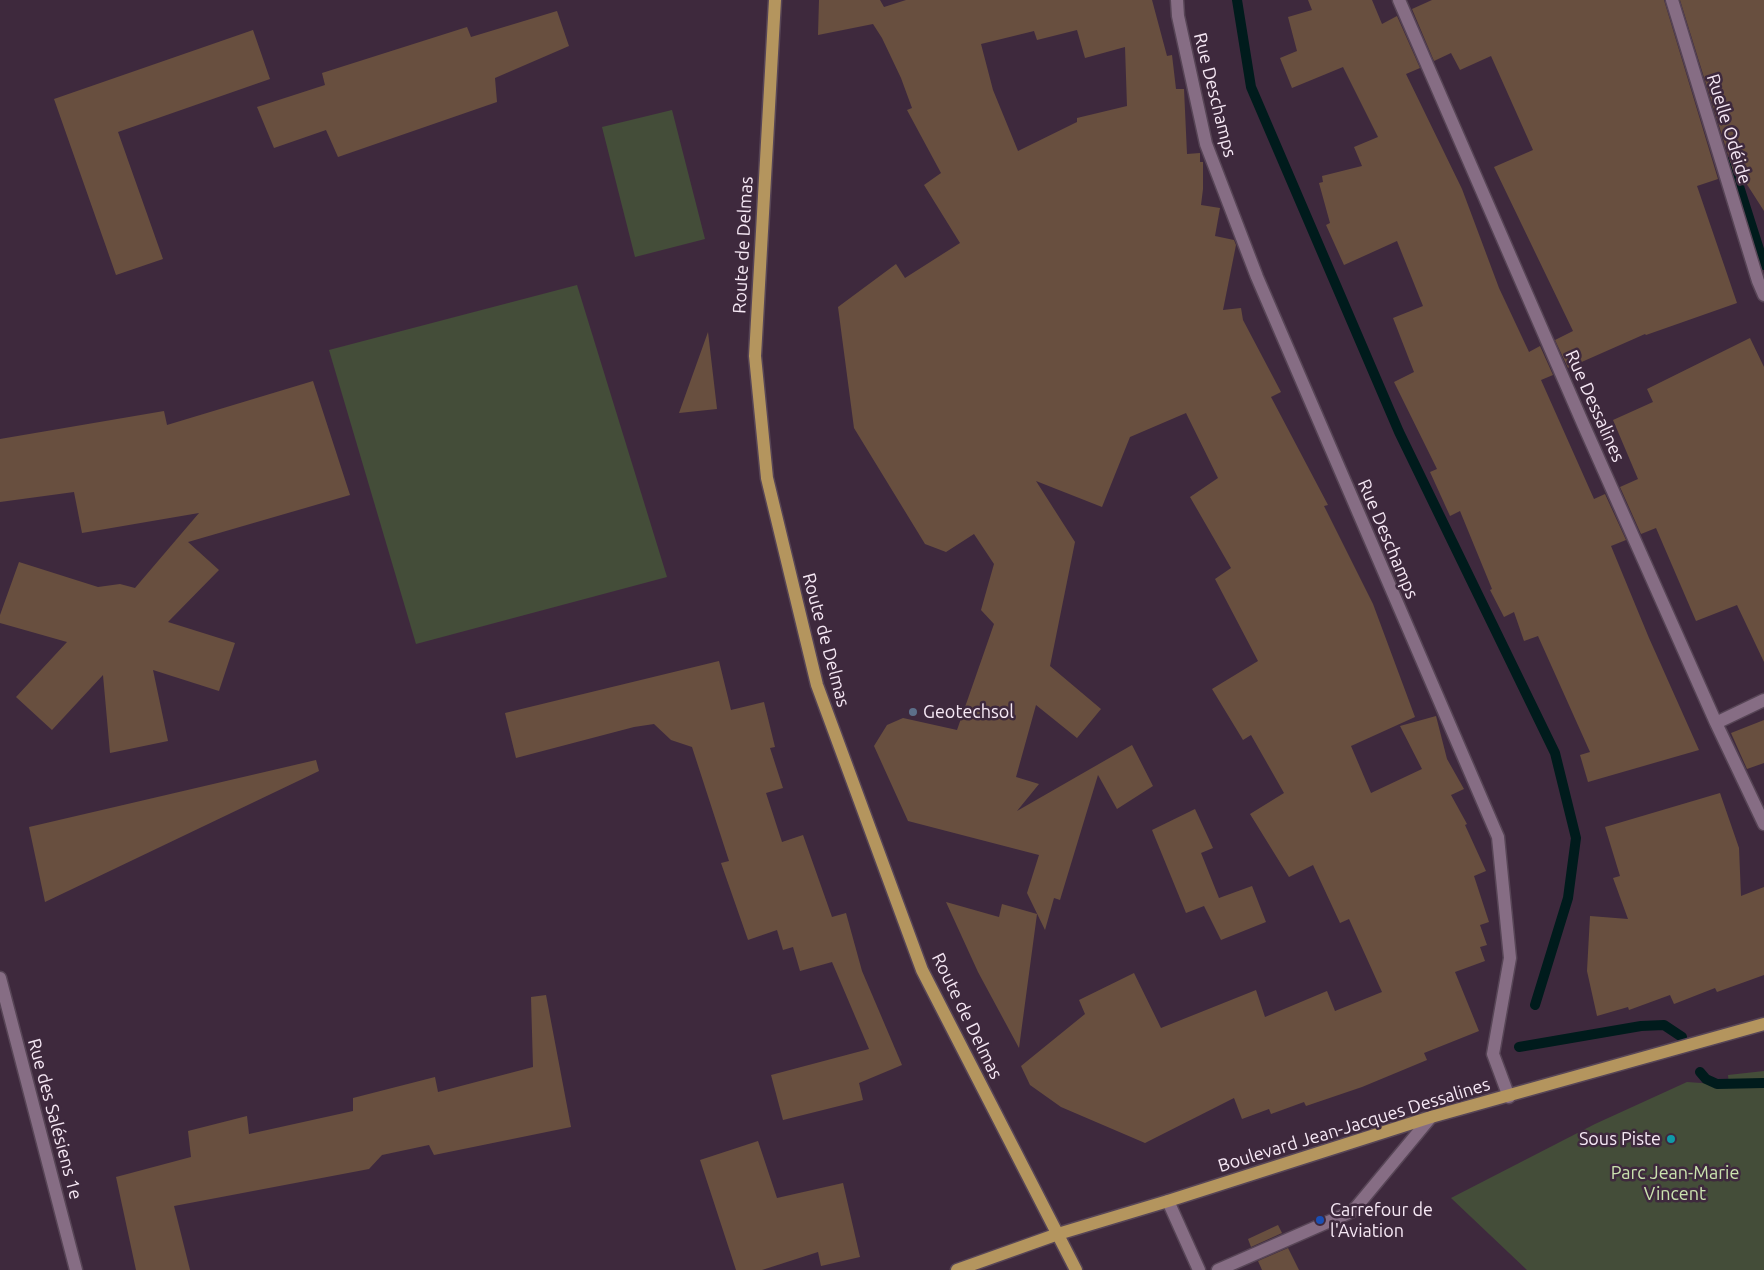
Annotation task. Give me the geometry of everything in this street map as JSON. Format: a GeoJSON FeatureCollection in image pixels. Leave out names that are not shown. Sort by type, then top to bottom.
{"type":"FeatureCollection","features":[{"type":"Feature","properties":{"kind":"main road","name":"Route de Delmas"},"geometry":{"type":"LineString","coordinates":[[775,0],[755,356],[768,478],[817,685],[922,970],[1076,1270]]}},
{"type":"Feature","properties":{"kind":"main road","name":"Boulevard Jean-Jacques Dessalines"},"geometry":{"type":"LineString","coordinates":[[957,1270],[1058,1234],[1431,1117],[1764,1024]]}},
{"type":"Feature","properties":{"kind":"street","name":"Rue Deschamps"},"geometry":{"type":"LineString","coordinates":[[1177,0],[1178,16],[1206,144],[1257,277],[1498,837],[1510,958],[1493,1054],[1509,1096]]}},
{"type":"Feature","properties":{"kind":"street","name":"Rue Dessalines"},"geometry":{"type":"LineString","coordinates":[[1399,0],[1716,723],[1764,824]]}},
{"type":"Feature","properties":{"kind":"street","name":"Ruelle Odéide"},"geometry":{"type":"LineString","coordinates":[[1672,0],[1758,282],[1764,295]]}},
{"type":"Feature","properties":{"kind":"street"},"geometry":{"type":"LineString","coordinates":[[1716,723],[1764,700]]}},
{"type":"Feature","properties":{"kind":"street","name":"Rue des Salésiens 1e"},"geometry":{"type":"LineString","coordinates":[[0,978],[76,1270]]}},
{"type":"Feature","properties":{"kind":"street"},"geometry":{"type":"LineString","coordinates":[[1218,1270],[1353,1211],[1431,1117]]}},
{"type":"Feature","properties":{"kind":"street"},"geometry":{"type":"LineString","coordinates":[[1168,1201],[1198,1270]]}},
{"type":"Feature","properties":{"kind":"green space"},"geometry":{"type":"Polygon","coordinates":[[[672,110],[705,239],[635,257],[602,127],[672,110]]]}},
{"type":"Feature","properties":{"kind":"green space"},"geometry":{"type":"Polygon","coordinates":[[[577,285],[667,577],[416,644],[329,350],[577,285]]]}},
{"type":"Feature","properties":{"kind":"green space","name":"Parc Jean-Marie Vincent"},"geometry":{"type":"Polygon","coordinates":[[[1764,1071],[1764,1270],[1527,1270],[1451,1198],[1595,1124],[1687,1082],[1729,1085],[1728,1075],[1764,1071]]]}},
{"type":"Feature","properties":{"kind":"building"},"geometry":{"type":"Polygon","coordinates":[[[819,0],[880,0],[884,7],[906,0],[1152,0],[1167,56],[1172,55],[1176,89],[1184,89],[1187,154],[1200,153],[1200,162],[1203,162],[1201,205],[1220,208],[1215,236],[1234,240],[1236,245],[1223,310],[1241,308],[1243,320],[1281,392],[1271,397],[1328,505],[1324,506],[1373,604],[1415,717],[1351,746],[1371,793],[1422,769],[1400,726],[1436,716],[1447,759],[1464,789],[1451,795],[1467,824],[1465,825],[1486,871],[1474,876],[1489,922],[1480,925],[1487,945],[1480,947],[1485,961],[1455,972],[1479,1031],[1424,1053],[1427,1060],[1362,1087],[1306,1106],[1304,1102],[1271,1114],[1269,1109],[1242,1119],[1234,1098],[1145,1143],[1061,1107],[1030,1085],[1021,1066],[1085,1014],[1079,1000],[1134,973],[1161,1028],[1256,990],[1265,1017],[1327,991],[1335,1011],[1382,992],[1349,919],[1340,923],[1313,865],[1289,877],[1250,814],[1284,793],[1251,735],[1243,740],[1212,689],[1258,661],[1215,579],[1231,568],[1190,497],[1218,478],[1186,413],[1130,437],[1102,507],[1036,481],[1075,542],[1050,666],[1101,709],[1077,738],[1036,705],[1016,777],[1039,784],[1017,811],[1132,745],[1153,786],[1117,809],[1098,775],[1060,900],[1054,898],[1045,930],[1027,893],[1039,855],[908,821],[874,746],[887,725],[903,718],[957,730],[994,624],[981,610],[994,564],[974,534],[946,552],[925,544],[854,428],[838,307],[896,264],[905,278],[960,243],[924,185],[941,173],[907,110],[912,108],[901,78],[882,38],[873,24],[818,35],[819,0]],[[1077,30],[1037,40],[1034,31],[981,44],[993,90],[1018,151],[1077,122],[1077,118],[1127,106],[1125,47],[1085,58],[1077,30]]]}},
{"type":"Feature","properties":{"kind":"building"},"geometry":{"type":"Polygon","coordinates":[[[1308,0],[1372,0],[1382,24],[1397,16],[1420,68],[1406,74],[1462,189],[1499,288],[1529,352],[1540,346],[1553,375],[1541,380],[1594,499],[1605,494],[1626,540],[1611,546],[1649,638],[1699,750],[1588,782],[1580,755],[1590,752],[1538,636],[1524,641],[1514,612],[1504,617],[1490,590],[1492,589],[1460,511],[1450,516],[1430,472],[1437,469],[1394,382],[1414,372],[1393,318],[1423,306],[1397,241],[1344,265],[1326,225],[1330,223],[1319,183],[1323,182],[1322,176],[1362,166],[1354,147],[1378,137],[1343,67],[1292,88],[1280,58],[1297,51],[1288,17],[1312,10],[1308,0]]]}},
{"type":"Feature","properties":{"kind":"building"},"geometry":{"type":"Polygon","coordinates":[[[1432,0],[1664,0],[1718,179],[1697,186],[1737,303],[1645,334],[1568,368],[1555,340],[1573,331],[1494,167],[1533,150],[1491,56],[1460,70],[1451,53],[1434,61],[1412,9],[1432,0]]]}},
{"type":"Feature","properties":{"kind":"building"},"geometry":{"type":"Polygon","coordinates":[[[1680,0],[1764,0],[1764,211],[1739,172],[1734,174],[1680,0]]]}},
{"type":"Feature","properties":{"kind":"building"},"geometry":{"type":"Polygon","coordinates":[[[557,11],[569,46],[495,78],[497,102],[338,157],[326,130],[274,148],[257,107],[325,85],[322,73],[467,27],[471,37],[557,11]]]}},
{"type":"Feature","properties":{"kind":"building"},"geometry":{"type":"Polygon","coordinates":[[[253,30],[270,79],[118,132],[163,259],[116,275],[54,99],[253,30]]]}},
{"type":"Feature","properties":{"kind":"building"},"geometry":{"type":"Polygon","coordinates":[[[708,332],[717,409],[679,413],[708,332]]]}},
{"type":"Feature","properties":{"kind":"building"},"geometry":{"type":"Polygon","coordinates":[[[1750,338],[1764,367],[1764,662],[1737,605],[1696,621],[1656,528],[1641,534],[1620,487],[1638,479],[1613,420],[1653,402],[1647,389],[1750,338]]]}},
{"type":"Feature","properties":{"kind":"building"},"geometry":{"type":"Polygon","coordinates":[[[313,381],[350,495],[188,542],[219,570],[168,622],[235,643],[219,691],[153,670],[168,741],[110,753],[103,675],[52,730],[16,697],[67,642],[0,623],[0,615],[19,562],[98,587],[120,584],[135,588],[199,513],[82,533],[74,492],[0,502],[0,439],[164,411],[167,425],[313,381]]]}},
{"type":"Feature","properties":{"kind":"building"},"geometry":{"type":"Polygon","coordinates":[[[719,661],[731,710],[764,702],[775,747],[770,748],[783,788],[766,793],[782,842],[803,835],[832,917],[846,913],[862,971],[902,1065],[859,1083],[863,1100],[783,1120],[771,1075],[869,1049],[832,962],[800,971],[793,947],[783,950],[777,930],[748,940],[721,863],[729,861],[692,747],[671,740],[654,724],[634,727],[516,758],[505,713],[719,661]]]}},
{"type":"Feature","properties":{"kind":"building"},"geometry":{"type":"Polygon","coordinates":[[[1764,720],[1764,763],[1747,769],[1731,733],[1764,720]]]}},
{"type":"Feature","properties":{"kind":"building"},"geometry":{"type":"Polygon","coordinates":[[[316,760],[319,771],[45,902],[29,827],[316,760]]]}},
{"type":"Feature","properties":{"kind":"building"},"geometry":{"type":"Polygon","coordinates":[[[1720,793],[1739,848],[1741,896],[1764,887],[1764,975],[1717,992],[1715,988],[1674,1004],[1670,995],[1629,1010],[1628,1007],[1597,1016],[1587,971],[1590,916],[1628,919],[1613,878],[1620,876],[1605,827],[1720,793]]]}},
{"type":"Feature","properties":{"kind":"building"},"geometry":{"type":"Polygon","coordinates":[[[1195,809],[1213,848],[1201,853],[1219,898],[1252,886],[1266,922],[1221,940],[1204,906],[1186,913],[1152,830],[1195,809]]]}},
{"type":"Feature","properties":{"kind":"building"},"geometry":{"type":"Polygon","coordinates":[[[946,902],[999,917],[1002,904],[1037,914],[1019,1048],[978,972],[946,902]]]}},
{"type":"Feature","properties":{"kind":"building"},"geometry":{"type":"Polygon","coordinates":[[[546,995],[571,1127],[434,1155],[429,1145],[382,1155],[369,1169],[174,1206],[190,1270],[136,1270],[116,1177],[191,1157],[188,1131],[247,1116],[249,1134],[353,1111],[353,1098],[435,1077],[438,1092],[533,1067],[531,997],[546,995]]]}},
{"type":"Feature","properties":{"kind":"building"},"geometry":{"type":"Polygon","coordinates":[[[758,1141],[777,1198],[843,1183],[860,1257],[821,1266],[818,1252],[762,1270],[736,1270],[700,1160],[758,1141]]]}},
{"type":"Feature","properties":{"kind":"building"},"geometry":{"type":"Polygon","coordinates":[[[1278,1225],[1282,1233],[1251,1247],[1248,1239],[1278,1225]]]}},
{"type":"Feature","properties":{"kind":"building"},"geometry":{"type":"Polygon","coordinates":[[[1288,1248],[1299,1270],[1262,1270],[1258,1261],[1288,1248]]]}},
{"type":"Feature","properties":{"kind":"waterway"},"geometry":{"type":"LineString","coordinates":[[1237,0],[1251,87],[1399,432],[1555,753],[1576,838],[1568,898],[1535,1005]]}},
{"type":"Feature","properties":{"kind":"waterway"},"geometry":{"type":"LineString","coordinates":[[1731,161],[1764,265]]}},
{"type":"Feature","properties":{"kind":"waterway"},"geometry":{"type":"LineString","coordinates":[[1519,1047],[1641,1026],[1664,1025],[1682,1037]]}},
{"type":"Feature","properties":{"kind":"waterway"},"geometry":{"type":"LineString","coordinates":[[1700,1072],[1706,1079],[1717,1084],[1764,1083]]}},
{"type":"Feature","properties":{"kind":"place","name":"Geotechsol"},"geometry":{"type":"Point","coordinates":[913,712]}},
{"type":"Feature","properties":{"kind":"place","name":"Sous Piste"},"geometry":{"type":"Point","coordinates":[1671,1139]}},
{"type":"Feature","properties":{"kind":"place","name":"Carrefour de l'Aviation"},"geometry":{"type":"Point","coordinates":[1320,1220]}}]}
